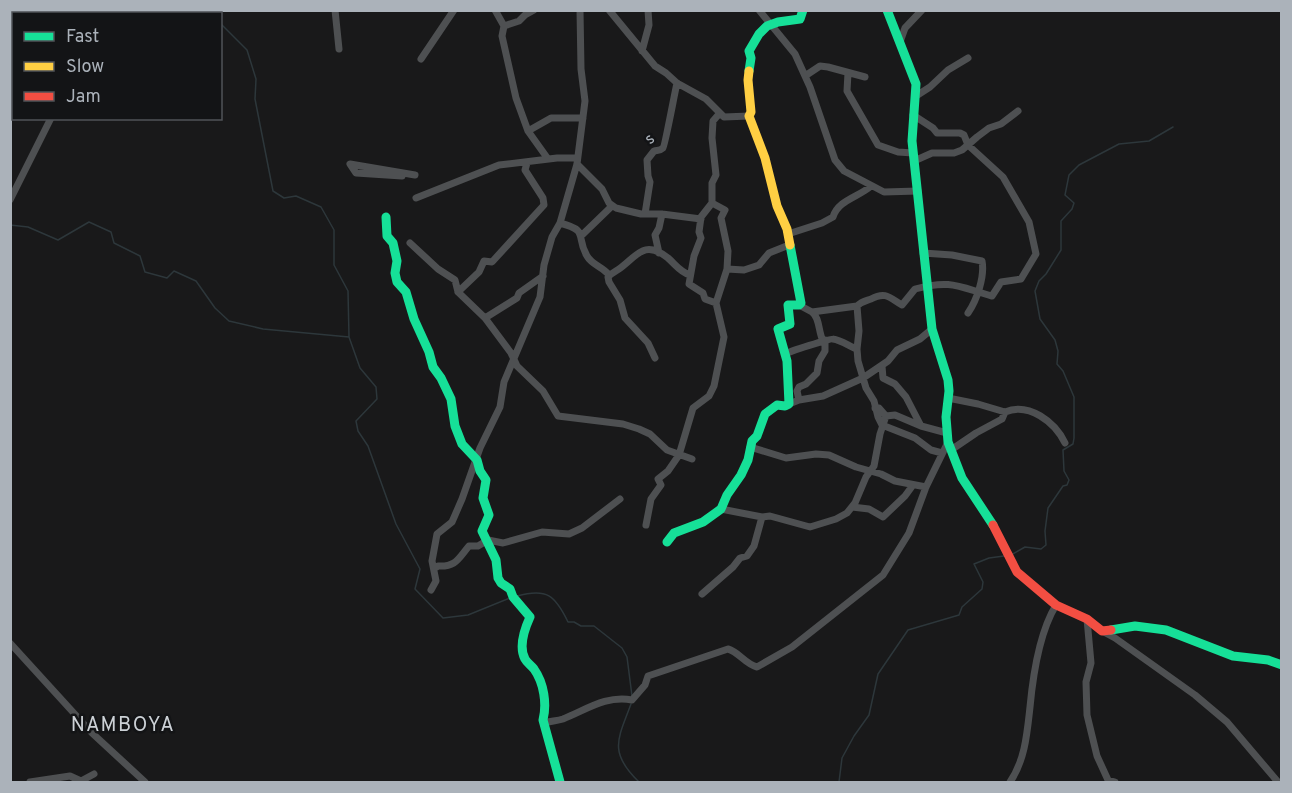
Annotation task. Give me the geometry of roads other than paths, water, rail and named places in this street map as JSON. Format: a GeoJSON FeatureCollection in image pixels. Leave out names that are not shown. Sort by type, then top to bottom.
{"type":"FeatureCollection","features":[{"type":"Feature","properties":{"kind":"street"},"geometry":{"type":"LineString","coordinates":[[335,10],[339,49]]}},
{"type":"Feature","properties":{"kind":"street"},"geometry":{"type":"LineString","coordinates":[[421,59],[454,10]]}},
{"type":"Feature","properties":{"kind":"street"},"geometry":{"type":"LineString","coordinates":[[495,10],[504,26]]}},
{"type":"Feature","properties":{"kind":"street"},"geometry":{"type":"LineString","coordinates":[[534,10],[519,21],[504,26],[501,33],[510,66],[510,79],[528,131],[548,159]]}},
{"type":"Feature","properties":{"kind":"street"},"geometry":{"type":"LineString","coordinates":[[431,590],[436,581],[432,561],[437,534],[452,522],[480,448],[500,407],[504,382],[538,305],[552,237],[560,223],[577,161],[585,101],[581,69],[580,10]]}},
{"type":"Feature","properties":{"kind":"street"},"geometry":{"type":"LineString","coordinates":[[609,10],[655,66],[677,83],[706,99],[724,117],[749,116]]}},
{"type":"Feature","properties":{"kind":"street"},"geometry":{"type":"LineString","coordinates":[[642,51],[649,25],[648,10]]}},
{"type":"Feature","properties":{"kind":"street"},"geometry":{"type":"LineString","coordinates":[[759,10],[795,54],[835,160],[844,171],[884,192],[918,191]]}},
{"type":"Feature","properties":{"kind":"street"},"geometry":{"type":"LineString","coordinates":[[799,305],[801,303],[799,289],[788,234],[777,206],[765,158],[749,116],[751,112],[748,80],[751,58],[749,51],[761,32],[770,25],[800,20],[803,10]]}},
{"type":"Feature","properties":{"kind":"street"},"geometry":{"type":"LineString","coordinates":[[544,723],[561,720],[583,708],[605,700],[632,699],[645,685],[648,676],[728,650],[733,651],[749,665],[757,667],[792,647],[883,575],[909,533],[926,488],[947,444],[948,380],[932,329],[922,253],[912,126],[916,96],[913,73],[887,10]]}},
{"type":"Feature","properties":{"kind":"street"},"geometry":{"type":"LineString","coordinates":[[900,42],[905,28],[922,10]]}},
{"type":"Feature","properties":{"kind":"street"},"geometry":{"type":"LineString","coordinates":[[916,96],[930,87],[948,70],[968,58]]}},
{"type":"Feature","properties":{"kind":"street"},"geometry":{"type":"LineString","coordinates":[[805,76],[820,66],[864,77]]}},
{"type":"Feature","properties":{"kind":"street"},"geometry":{"type":"LineString","coordinates":[[848,72],[847,91],[878,145],[914,157],[932,153],[954,153],[962,150],[976,137],[989,128],[1001,124],[1018,111]]}},
{"type":"Feature","properties":{"kind":"street","name":"s"},"geometry":{"type":"LineString","coordinates":[[645,214],[650,182],[647,160],[654,151],[663,147],[666,141],[668,120],[677,83]]}},
{"type":"Feature","properties":{"kind":"street"},"geometry":{"type":"LineString","coordinates":[[716,303],[705,299],[703,293],[690,286],[690,275],[695,250],[701,238],[699,232],[701,219],[712,203],[712,183],[716,175],[712,138],[713,121],[719,114]]}},
{"type":"Feature","properties":{"kind":"street"},"geometry":{"type":"LineString","coordinates":[[812,312],[857,306],[862,301],[879,294],[893,298],[899,305],[902,305],[915,289],[943,283],[960,285],[992,297],[1002,282],[1020,279],[1036,254],[1029,222],[1003,177],[968,145],[964,135],[937,133],[913,115]]}},
{"type":"Feature","properties":{"kind":"street"},"geometry":{"type":"LineString","coordinates":[[528,131],[551,118],[583,118]]}},
{"type":"Feature","properties":{"kind":"street"},"geometry":{"type":"LineString","coordinates":[[10,200],[50,120]]}},
{"type":"Feature","properties":{"kind":"street"},"geometry":{"type":"LineString","coordinates":[[416,198],[499,165],[548,159],[577,161],[602,189],[612,206],[645,214],[701,219]]}},
{"type":"Feature","properties":{"kind":"street"},"geometry":{"type":"LineString","coordinates":[[458,292],[479,272],[484,261],[492,262],[544,205],[543,198],[525,170],[526,163]]}},
{"type":"Feature","properties":{"kind":"street"},"geometry":{"type":"LineString","coordinates":[[402,176],[356,173],[350,164],[415,175]]}},
{"type":"Feature","properties":{"kind":"street"},"geometry":{"type":"LineString","coordinates":[[788,234],[833,218],[837,209],[852,198],[861,195],[871,186]]}},
{"type":"Feature","properties":{"kind":"street"},"geometry":{"type":"LineString","coordinates":[[646,525],[651,499],[662,485],[658,479],[668,471],[680,455],[693,408],[709,396],[714,386],[724,337],[724,329],[718,316],[716,303],[727,269],[728,251],[721,218],[725,210],[712,203]]}},
{"type":"Feature","properties":{"kind":"street"},"geometry":{"type":"LineString","coordinates":[[581,236],[612,206]]}},
{"type":"Feature","properties":{"kind":"street"},"geometry":{"type":"LineString","coordinates":[[659,253],[655,235],[662,214]]}},
{"type":"Feature","properties":{"kind":"street"},"geometry":{"type":"LineString","coordinates":[[386,217],[387,236],[393,243],[397,261],[395,273],[397,282],[406,292],[411,312],[429,352],[433,367],[451,399],[455,426],[462,444],[477,460],[486,480],[483,498],[489,507],[490,514],[489,520],[482,529],[496,560],[496,572],[501,583],[510,589],[513,597],[530,617],[523,632],[523,654],[525,660],[535,670],[543,690],[544,723],[560,783]]}},
{"type":"Feature","properties":{"kind":"street"},"geometry":{"type":"LineString","coordinates":[[560,223],[575,228],[581,236],[589,259],[609,275]]}},
{"type":"Feature","properties":{"kind":"street"},"geometry":{"type":"LineString","coordinates":[[410,243],[438,269],[455,280],[458,292],[484,318],[517,366],[543,391],[558,416],[623,424],[639,429],[650,434],[667,450],[692,459]]}},
{"type":"Feature","properties":{"kind":"street"},"geometry":{"type":"LineString","coordinates":[[727,269],[744,270],[759,265],[769,253],[789,245]]}},
{"type":"Feature","properties":{"kind":"street"},"geometry":{"type":"LineString","coordinates":[[655,358],[648,343],[625,318],[620,300],[607,279],[609,275],[642,250],[653,250],[659,253],[671,261],[682,273],[690,275]]}},
{"type":"Feature","properties":{"kind":"street"},"geometry":{"type":"LineString","coordinates":[[922,253],[952,255],[982,261],[982,276],[968,313]]}},
{"type":"Feature","properties":{"kind":"street"},"geometry":{"type":"LineString","coordinates":[[484,318],[517,297],[519,293],[543,276]]}},
{"type":"Feature","properties":{"kind":"street"},"geometry":{"type":"LineString","coordinates":[[789,404],[786,354],[778,329],[790,324],[788,305],[799,305],[812,312],[817,317],[820,335],[824,341],[825,351],[819,361],[817,373],[806,384],[798,387],[799,400]]}},
{"type":"Feature","properties":{"kind":"street"},"geometry":{"type":"LineString","coordinates":[[857,306],[859,331],[857,348],[863,378],[882,425],[915,438],[931,450],[976,433],[1002,419],[1005,412]]}},
{"type":"Feature","properties":{"kind":"street"},"geometry":{"type":"LineString","coordinates":[[667,542],[674,533],[703,522],[721,509],[727,495],[741,475],[748,460],[750,447],[767,412],[777,405],[785,406],[799,400],[823,396],[863,378],[882,366],[897,350],[920,339],[932,329]]}},
{"type":"Feature","properties":{"kind":"street"},"geometry":{"type":"LineString","coordinates":[[786,354],[790,350],[836,339],[857,348]]}},
{"type":"Feature","properties":{"kind":"street"},"geometry":{"type":"LineString","coordinates":[[882,366],[883,378],[895,384],[906,397],[921,426]]}},
{"type":"Feature","properties":{"kind":"street"},"geometry":{"type":"LineString","coordinates":[[948,398],[1005,412],[1012,409],[1032,413],[1046,419],[1065,443]]}},
{"type":"Feature","properties":{"kind":"street"},"geometry":{"type":"LineString","coordinates":[[875,408],[879,408],[886,416]]}},
{"type":"Feature","properties":{"kind":"street"},"geometry":{"type":"LineString","coordinates":[[886,416],[895,415],[921,426],[947,444],[962,478],[994,526],[1017,572],[1056,605],[1087,619],[1195,695],[1227,722],[1278,783]]}},
{"type":"Feature","properties":{"kind":"street"},"geometry":{"type":"LineString","coordinates":[[721,509],[762,517],[770,516],[810,527],[847,513],[862,490],[866,477],[872,471],[886,416]]}},
{"type":"Feature","properties":{"kind":"street"},"geometry":{"type":"LineString","coordinates":[[750,447],[786,458],[816,454],[829,455],[895,481],[926,488]]}},
{"type":"Feature","properties":{"kind":"street"},"geometry":{"type":"LineString","coordinates":[[852,507],[869,509],[883,517],[913,485]]}},
{"type":"Feature","properties":{"kind":"street"},"geometry":{"type":"LineString","coordinates":[[435,568],[451,565],[469,546],[478,546],[486,541],[503,543],[542,532],[569,534],[582,528],[620,499]]}},
{"type":"Feature","properties":{"kind":"street"},"geometry":{"type":"LineString","coordinates":[[702,594],[740,558],[747,556],[754,546],[762,517]]}},
{"type":"Feature","properties":{"kind":"street"},"geometry":{"type":"LineString","coordinates":[[1010,783],[1026,740],[1030,704],[1044,629],[1056,605]]}},
{"type":"Feature","properties":{"kind":"street"},"geometry":{"type":"LineString","coordinates":[[1087,619],[1091,663],[1086,682],[1087,715],[1097,756],[1108,782]]}},
{"type":"Feature","properties":{"kind":"street"},"geometry":{"type":"LineString","coordinates":[[1102,630],[1135,626],[1166,630],[1233,656],[1268,660],[1281,665]]}},
{"type":"Feature","properties":{"kind":"street"},"geometry":{"type":"LineString","coordinates":[[10,643],[92,733],[145,783]]}},
{"type":"Feature","properties":{"kind":"street"},"geometry":{"type":"LineString","coordinates":[[30,783],[70,776],[81,781],[94,774]]}},
{"type":"Feature","properties":{"kind":"waterway"},"geometry":{"type":"LineString","coordinates":[[222,25],[247,50],[256,79],[255,99],[273,191],[284,198],[296,196],[321,207],[334,230],[334,265],[348,291],[349,337],[360,368],[376,387],[377,399],[356,421],[358,431],[368,446],[396,524],[420,569],[415,589],[443,618],[468,615],[510,598]]}},
{"type":"Feature","properties":{"kind":"waterway"},"geometry":{"type":"LineString","coordinates":[[1011,555],[1025,547],[1041,549],[1046,545],[1048,508],[1069,480],[1064,471],[1063,450],[1073,444],[1074,397],[1063,371],[1057,364],[1058,351],[1055,340],[1040,319],[1035,291],[1039,281],[1061,250],[1061,221],[1072,209],[1074,203],[1065,195],[1069,175],[1079,165],[1119,144],[1149,141],[1173,127]]}},
{"type":"Feature","properties":{"kind":"waterway"},"geometry":{"type":"LineString","coordinates":[[10,225],[28,227],[58,240],[89,222],[111,232],[114,243],[140,256],[145,272],[167,278],[174,271],[196,281],[215,308],[229,321],[263,329],[349,337]]}},
{"type":"Feature","properties":{"kind":"waterway"},"geometry":{"type":"LineString","coordinates":[[839,782],[842,758],[869,715],[878,674],[908,630],[959,615],[962,607],[982,589],[983,582],[974,564],[989,558],[1004,556]]}},
{"type":"Feature","properties":{"kind":"waterway"},"geometry":{"type":"LineString","coordinates":[[517,596],[536,593],[549,596],[559,605],[568,622],[581,626],[594,626],[622,648],[627,657],[632,696]]}},
{"type":"Feature","properties":{"kind":"waterway"},"geometry":{"type":"LineString","coordinates":[[631,704],[618,745],[623,762],[639,782]]}},
{"type":"Feature","properties":{"kind":"district","name":"NAMBOYA"},"geometry":{"type":"Point","coordinates":[123,724]}}]}
